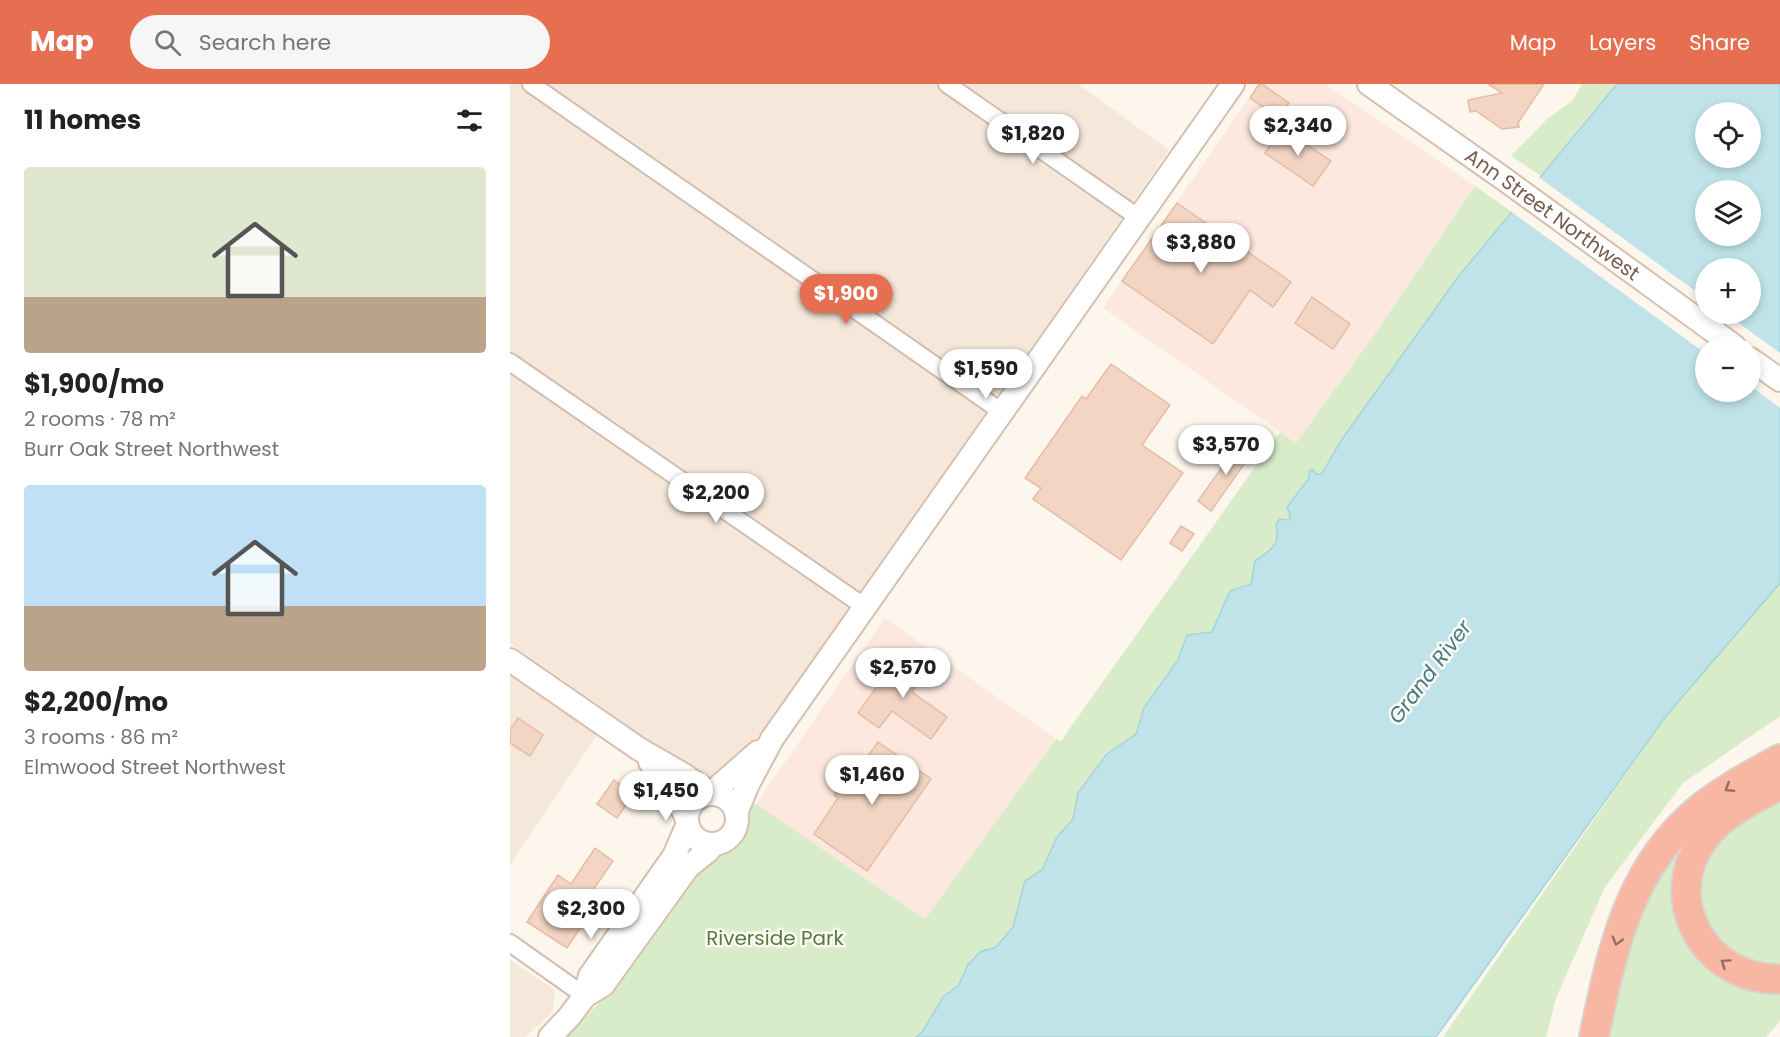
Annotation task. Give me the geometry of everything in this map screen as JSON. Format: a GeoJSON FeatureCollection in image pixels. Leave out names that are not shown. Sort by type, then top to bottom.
{"type":"FeatureCollection","features":[{"type":"Feature","properties":{"kind":"highway"},"geometry":{"type":"LineString","coordinates":[[1594,1037],[1606,976],[1623,918],[1651,863],[1666,842],[1702,807],[1728,788],[1780,759]]}},
{"type":"Feature","properties":{"kind":"highway"},"geometry":{"type":"LineString","coordinates":[[1780,785],[1724,818],[1705,836],[1693,856],[1686,877],[1685,891],[1692,924],[1713,954],[1726,965],[1748,975],[1780,979]]}},
{"type":"Feature","properties":{"kind":"main road"},"geometry":{"type":"LineString","coordinates":[[736,813],[748,784],[772,739],[1233,84]]}},
{"type":"Feature","properties":{"kind":"main road","name":"Ann Street Northwest"},"geometry":{"type":"LineString","coordinates":[[1369,84],[1720,336]]}},
{"type":"Feature","properties":{"kind":"main road"},"geometry":{"type":"LineString","coordinates":[[1761,367],[1780,380]]}},
{"type":"Feature","properties":{"kind":"main road"},"geometry":{"type":"LineString","coordinates":[[510,660],[639,749],[712,794],[728,800],[736,813],[737,823],[732,834],[723,842],[713,845],[700,842],[690,832],[672,787],[639,749]]}},
{"type":"Feature","properties":{"kind":"main road"},"geometry":{"type":"LineString","coordinates":[[550,1037],[585,996],[603,985],[666,882],[691,804],[696,799],[712,794],[772,739]]}},
{"type":"Feature","properties":{"kind":"main road"},"geometry":{"type":"LineString","coordinates":[[666,882],[688,867],[713,845]]}},
{"type":"Feature","properties":{"kind":"street"},"geometry":{"type":"LineString","coordinates":[[531,84],[1002,412]]}},
{"type":"Feature","properties":{"kind":"street"},"geometry":{"type":"LineString","coordinates":[[946,84],[1139,218]]}},
{"type":"Feature","properties":{"kind":"street"},"geometry":{"type":"LineString","coordinates":[[510,362],[865,607]]}},
{"type":"Feature","properties":{"kind":"street"},"geometry":{"type":"LineString","coordinates":[[510,943],[585,996]]}},
{"type":"Feature","properties":{"kind":"shaded area"},"geometry":{"type":"Polygon","coordinates":[[[510,84],[1078,84],[1169,150],[757,743],[717,781],[706,780],[510,643],[510,84]]]}},
{"type":"Feature","properties":{"kind":"shaded area"},"geometry":{"type":"Polygon","coordinates":[[[1259,84],[1325,84],[1475,186],[1372,338],[1296,443],[1103,308],[1259,84]]]}},
{"type":"Feature","properties":{"kind":"shaded area"},"geometry":{"type":"Polygon","coordinates":[[[885,618],[1056,739],[925,919],[756,804],[885,618]]]}},
{"type":"Feature","properties":{"kind":"shaded area"},"geometry":{"type":"Polygon","coordinates":[[[510,674],[597,735],[510,865],[510,674]]]}},
{"type":"Feature","properties":{"kind":"shaded area"},"geometry":{"type":"Polygon","coordinates":[[[510,960],[555,990],[553,1012],[525,1037],[510,1037],[510,960]]]}},
{"type":"Feature","properties":{"kind":"green space"},"geometry":{"type":"Polygon","coordinates":[[[1582,84],[1617,84],[1541,176],[1511,156],[1547,119],[1572,101],[1582,84]]]}},
{"type":"Feature","properties":{"kind":"green space","name":"Riverside Park"},"geometry":{"type":"Polygon","coordinates":[[[1475,186],[1511,211],[1458,277],[1341,442],[1322,474],[1311,477],[1298,491],[1287,507],[1290,514],[1289,520],[1278,534],[1271,551],[1255,561],[1251,584],[1230,591],[1212,632],[1187,635],[1178,660],[1144,708],[1136,734],[1107,754],[1078,793],[1073,819],[1057,837],[1042,870],[1025,881],[1013,927],[996,947],[980,952],[968,965],[958,986],[943,997],[923,1031],[916,1037],[565,1037],[597,1005],[690,874],[735,841],[749,807],[756,804],[925,919],[1056,739],[1061,741],[1280,432],[1296,443],[1372,338],[1475,186]]]}},
{"type":"Feature","properties":{"kind":"green space"},"geometry":{"type":"Polygon","coordinates":[[[1780,583],[1780,716],[1683,783],[1605,887],[1556,998],[1546,1037],[1443,1037],[1666,716],[1780,583]]]}},
{"type":"Feature","properties":{"kind":"green space"},"geometry":{"type":"Polygon","coordinates":[[[1780,802],[1780,967],[1740,956],[1724,944],[1711,930],[1703,912],[1699,894],[1701,874],[1716,844],[1741,823],[1780,802]]]}},
{"type":"Feature","properties":{"kind":"green space"},"geometry":{"type":"Polygon","coordinates":[[[1691,828],[1677,907],[1780,989],[1780,1021],[1766,1037],[1603,1037],[1637,911],[1691,828]]]}},
{"type":"Feature","properties":{"kind":"water","name":"Grand River"},"geometry":{"type":"Polygon","coordinates":[[[1617,84],[1780,84],[1780,583],[1666,716],[1436,1037],[916,1037],[923,1031],[943,997],[958,986],[968,965],[980,952],[996,947],[1013,927],[1025,881],[1042,870],[1057,837],[1073,819],[1078,793],[1107,754],[1136,734],[1144,708],[1178,660],[1187,635],[1212,632],[1230,591],[1251,584],[1255,561],[1266,554],[1276,542],[1276,524],[1280,519],[1289,520],[1290,514],[1287,507],[1309,478],[1309,472],[1312,469],[1316,474],[1322,474],[1340,442],[1458,277],[1617,84]]]}},
{"type":"Feature","properties":{"kind":"pier"},"geometry":{"type":"Polygon","coordinates":[[[1537,176],[1695,291],[1695,324],[1740,324],[1756,336],[1695,336],[1695,346],[1509,210],[1537,176]]]}},
{"type":"Feature","properties":{"kind":"pier"},"geometry":{"type":"Polygon","coordinates":[[[1761,339],[1780,353],[1780,408],[1761,394],[1761,339]]]}},
{"type":"Feature","properties":{"kind":"building"},"geometry":{"type":"Polygon","coordinates":[[[1259,84],[1289,103],[1279,118],[1250,98],[1259,84]]]}},
{"type":"Feature","properties":{"kind":"building"},"geometry":{"type":"Polygon","coordinates":[[[1488,84],[1544,84],[1518,123],[1519,127],[1502,129],[1476,111],[1470,112],[1468,100],[1502,93],[1488,84]]]}},
{"type":"Feature","properties":{"kind":"building"},"geometry":{"type":"Polygon","coordinates":[[[1282,128],[1331,161],[1313,186],[1265,153],[1282,128]]]}},
{"type":"Feature","properties":{"kind":"building"},"geometry":{"type":"Polygon","coordinates":[[[1177,203],[1291,282],[1273,307],[1250,290],[1213,344],[1122,281],[1177,203]]]}},
{"type":"Feature","properties":{"kind":"building"},"geometry":{"type":"Polygon","coordinates":[[[1312,297],[1350,324],[1333,349],[1295,323],[1312,297]]]}},
{"type":"Feature","properties":{"kind":"building"},"geometry":{"type":"Polygon","coordinates":[[[1111,364],[1170,405],[1142,445],[1183,473],[1121,560],[1033,499],[1041,488],[1025,478],[1082,396],[1086,399],[1111,364]]]}},
{"type":"Feature","properties":{"kind":"building"},"geometry":{"type":"Polygon","coordinates":[[[1241,440],[1254,450],[1211,511],[1198,501],[1241,440]]]}},
{"type":"Feature","properties":{"kind":"building"},"geometry":{"type":"Polygon","coordinates":[[[1181,526],[1194,534],[1182,551],[1170,543],[1181,526]]]}},
{"type":"Feature","properties":{"kind":"building"},"geometry":{"type":"Polygon","coordinates":[[[902,651],[927,670],[912,692],[947,717],[931,739],[892,711],[879,728],[858,713],[902,651]]]}},
{"type":"Feature","properties":{"kind":"building"},"geometry":{"type":"Polygon","coordinates":[[[518,718],[543,735],[530,756],[510,743],[510,730],[518,718]]]}},
{"type":"Feature","properties":{"kind":"building"},"geometry":{"type":"Polygon","coordinates":[[[878,742],[931,779],[867,871],[814,834],[838,798],[834,795],[852,770],[856,773],[878,742]]]}},
{"type":"Feature","properties":{"kind":"building"},"geometry":{"type":"Polygon","coordinates":[[[614,780],[634,794],[617,818],[597,804],[614,780]]]}},
{"type":"Feature","properties":{"kind":"building"},"geometry":{"type":"Polygon","coordinates":[[[595,848],[613,861],[584,903],[593,909],[567,948],[527,922],[558,875],[571,884],[595,848]]]}}]}
